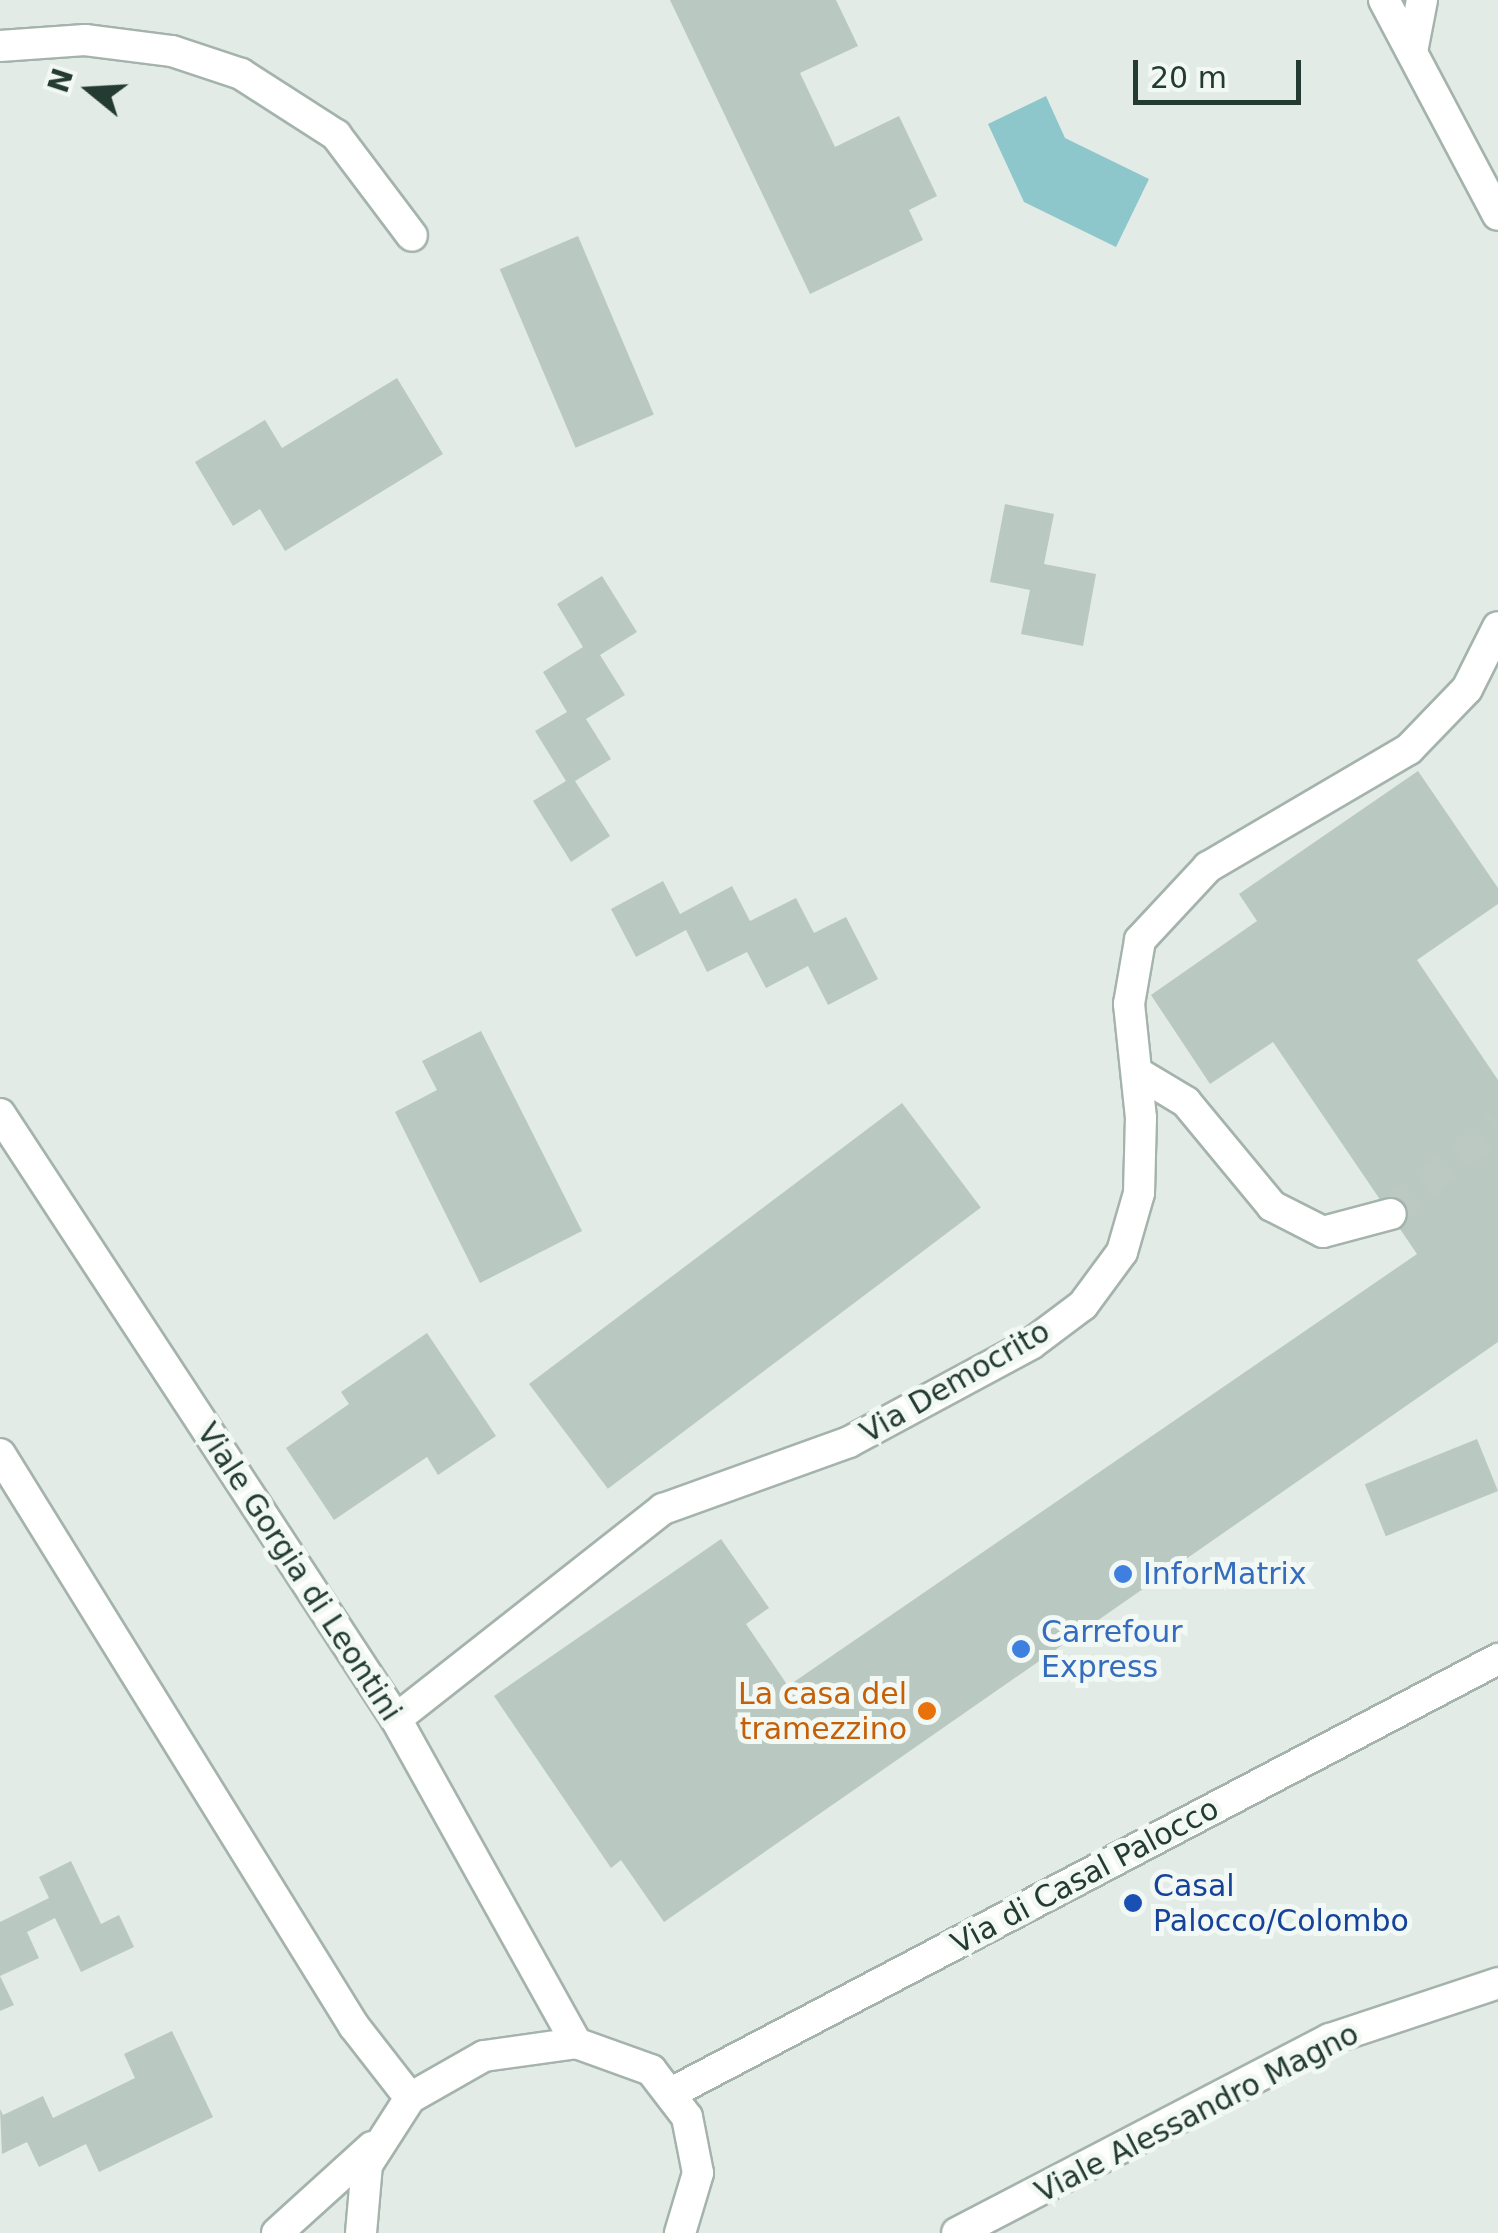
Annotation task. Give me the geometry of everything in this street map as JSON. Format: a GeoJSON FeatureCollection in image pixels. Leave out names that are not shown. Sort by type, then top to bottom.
{"type":"FeatureCollection","features":[{"type":"Feature","properties":{"kind":"street"},"geometry":{"type":"LineString","coordinates":[[1384,0],[1498,215]]}},
{"type":"Feature","properties":{"kind":"street"},"geometry":{"type":"LineString","coordinates":[[1412,52],[1422,0]]}},
{"type":"Feature","properties":{"kind":"street"},"geometry":{"type":"LineString","coordinates":[[0,46],[84,40],[172,50],[240,74],[336,135],[412,236]]}},
{"type":"Feature","properties":{"kind":"street","name":"Via Democrito"},"geometry":{"type":"LineString","coordinates":[[396,1719],[664,1509],[849,1442],[1030,1344],[1083,1305],[1133,1224],[1138,1073],[1130,970],[1158,912],[1236,848],[1410,749],[1467,689],[1498,627]]}},
{"type":"Feature","properties":{"kind":"street"},"geometry":{"type":"LineString","coordinates":[[1138,1073],[1186,1102],[1272,1206],[1322,1232],[1390,1214]]}},
{"type":"Feature","properties":{"kind":"street","name":"Viale Gorgia di Leontini"},"geometry":{"type":"LineString","coordinates":[[0,1114],[396,1719],[576,2043]]}},
{"type":"Feature","properties":{"kind":"street"},"geometry":{"type":"LineString","coordinates":[[0,1454],[354,2026],[410,2098]]}},
{"type":"Feature","properties":{"kind":"street","name":"Via di Casal Palocco"},"geometry":{"type":"LineString","coordinates":[[673,2092],[1498,1659]]}},
{"type":"Feature","properties":{"kind":"street","name":"Viale Alessandro Magno"},"geometry":{"type":"LineString","coordinates":[[957,2233],[1330,2039],[1498,1982]]}},
{"type":"Feature","properties":{"kind":"street"},"geometry":{"type":"LineString","coordinates":[[277,2233],[374,2145],[410,2098],[484,2056],[576,2043],[626,2054],[673,2092],[698,2160],[680,2233]]}},
{"type":"Feature","properties":{"kind":"street"},"geometry":{"type":"LineString","coordinates":[[362,2233],[359,2196],[374,2145]]}},
{"type":"Feature","properties":{"kind":"water"},"geometry":{"type":"Polygon","coordinates":[[[1046,96],[1065,138],[1149,179],[1116,247],[1024,202],[988,124],[1046,96]]]}},
{"type":"Feature","properties":{"kind":"building"},"geometry":{"type":"Polygon","coordinates":[[[670,0],[836,0],[858,46],[800,73],[835,147],[899,116],[937,196],[909,210],[923,240],[810,294],[670,0]]]}},
{"type":"Feature","properties":{"kind":"building"},"geometry":{"type":"Polygon","coordinates":[[[578,236],[654,415],[576,448],[500,269],[578,236]]]}},
{"type":"Feature","properties":{"kind":"building"},"geometry":{"type":"Polygon","coordinates":[[[397,378],[443,454],[285,551],[260,509],[233,526],[195,462],[265,420],[282,448],[397,378]]]}},
{"type":"Feature","properties":{"kind":"building"},"geometry":{"type":"Polygon","coordinates":[[[1005,504],[1054,514],[1044,564],[1096,574],[1083,646],[1021,634],[1030,590],[990,582],[1005,504]]]}},
{"type":"Feature","properties":{"kind":"building"},"geometry":{"type":"Polygon","coordinates":[[[602,576],[637,632],[600,655],[625,695],[586,719],[611,759],[575,781],[610,836],[571,862],[533,801],[566,781],[535,731],[567,712],[543,672],[583,647],[557,604],[602,576]]]}},
{"type":"Feature","properties":{"kind":"building"},"geometry":{"type":"Polygon","coordinates":[[[1418,771],[1498,888],[1498,904],[1417,960],[1498,1080],[1498,1342],[664,1922],[621,1860],[611,1868],[494,1696],[721,1539],[769,1608],[746,1624],[788,1686],[1417,1254],[1273,1042],[1210,1084],[1151,995],[1257,921],[1239,894],[1418,771]]]}},
{"type":"Feature","properties":{"kind":"building"},"geometry":{"type":"Polygon","coordinates":[[[663,881],[680,914],[732,886],[750,921],[796,898],[814,933],[846,917],[878,979],[828,1005],[808,966],[766,988],[747,952],[707,972],[686,930],[636,957],[611,909],[663,881]]]}},
{"type":"Feature","properties":{"kind":"building"},"geometry":{"type":"Polygon","coordinates":[[[481,1031],[582,1231],[480,1283],[395,1112],[437,1090],[422,1061],[481,1031]]]}},
{"type":"Feature","properties":{"kind":"building"},"geometry":{"type":"Polygon","coordinates":[[[902,1103],[981,1208],[608,1489],[529,1384],[902,1103]]]}},
{"type":"Feature","properties":{"kind":"building"},"geometry":{"type":"Polygon","coordinates":[[[427,1333],[496,1436],[438,1475],[427,1457],[334,1520],[286,1448],[349,1404],[341,1392],[427,1333]]]}},
{"type":"Feature","properties":{"kind":"building"},"geometry":{"type":"Polygon","coordinates":[[[1477,1439],[1498,1491],[1386,1536],[1365,1484],[1477,1439]]]}},
{"type":"Feature","properties":{"kind":"building"},"geometry":{"type":"Polygon","coordinates":[[[71,1861],[101,1924],[119,1915],[134,1947],[81,1972],[55,1918],[27,1932],[39,1958],[0,1976],[0,1922],[49,1898],[39,1877],[71,1861]]]}},
{"type":"Feature","properties":{"kind":"building"},"geometry":{"type":"Polygon","coordinates":[[[0,1976],[14,2005],[0,2011],[0,1976]]]}},
{"type":"Feature","properties":{"kind":"building"},"geometry":{"type":"Polygon","coordinates":[[[172,2031],[213,2117],[99,2172],[86,2144],[39,2167],[27,2142],[2,2154],[0,2109],[3,2115],[43,2096],[53,2118],[135,2078],[124,2054],[172,2031]]]}},
{"type":"Feature","properties":{"kind":"tunnel"},"geometry":{"type":"LineString","coordinates":[[1391,1214],[1498,1123]]}},
{"type":"Feature","properties":{"kind":"place","name":"InforMatrix"},"geometry":{"type":"Point","coordinates":[1123,1574]}},
{"type":"Feature","properties":{"kind":"place","name":"Carrefour Express"},"geometry":{"type":"Point","coordinates":[1021,1649]}},
{"type":"Feature","properties":{"kind":"place","name":"La casa del tramezzino"},"geometry":{"type":"Point","coordinates":[927,1711]}},
{"type":"Feature","properties":{"kind":"place","name":"Casal Palocco/Colombo"},"geometry":{"type":"Point","coordinates":[1133,1903]}}]}
